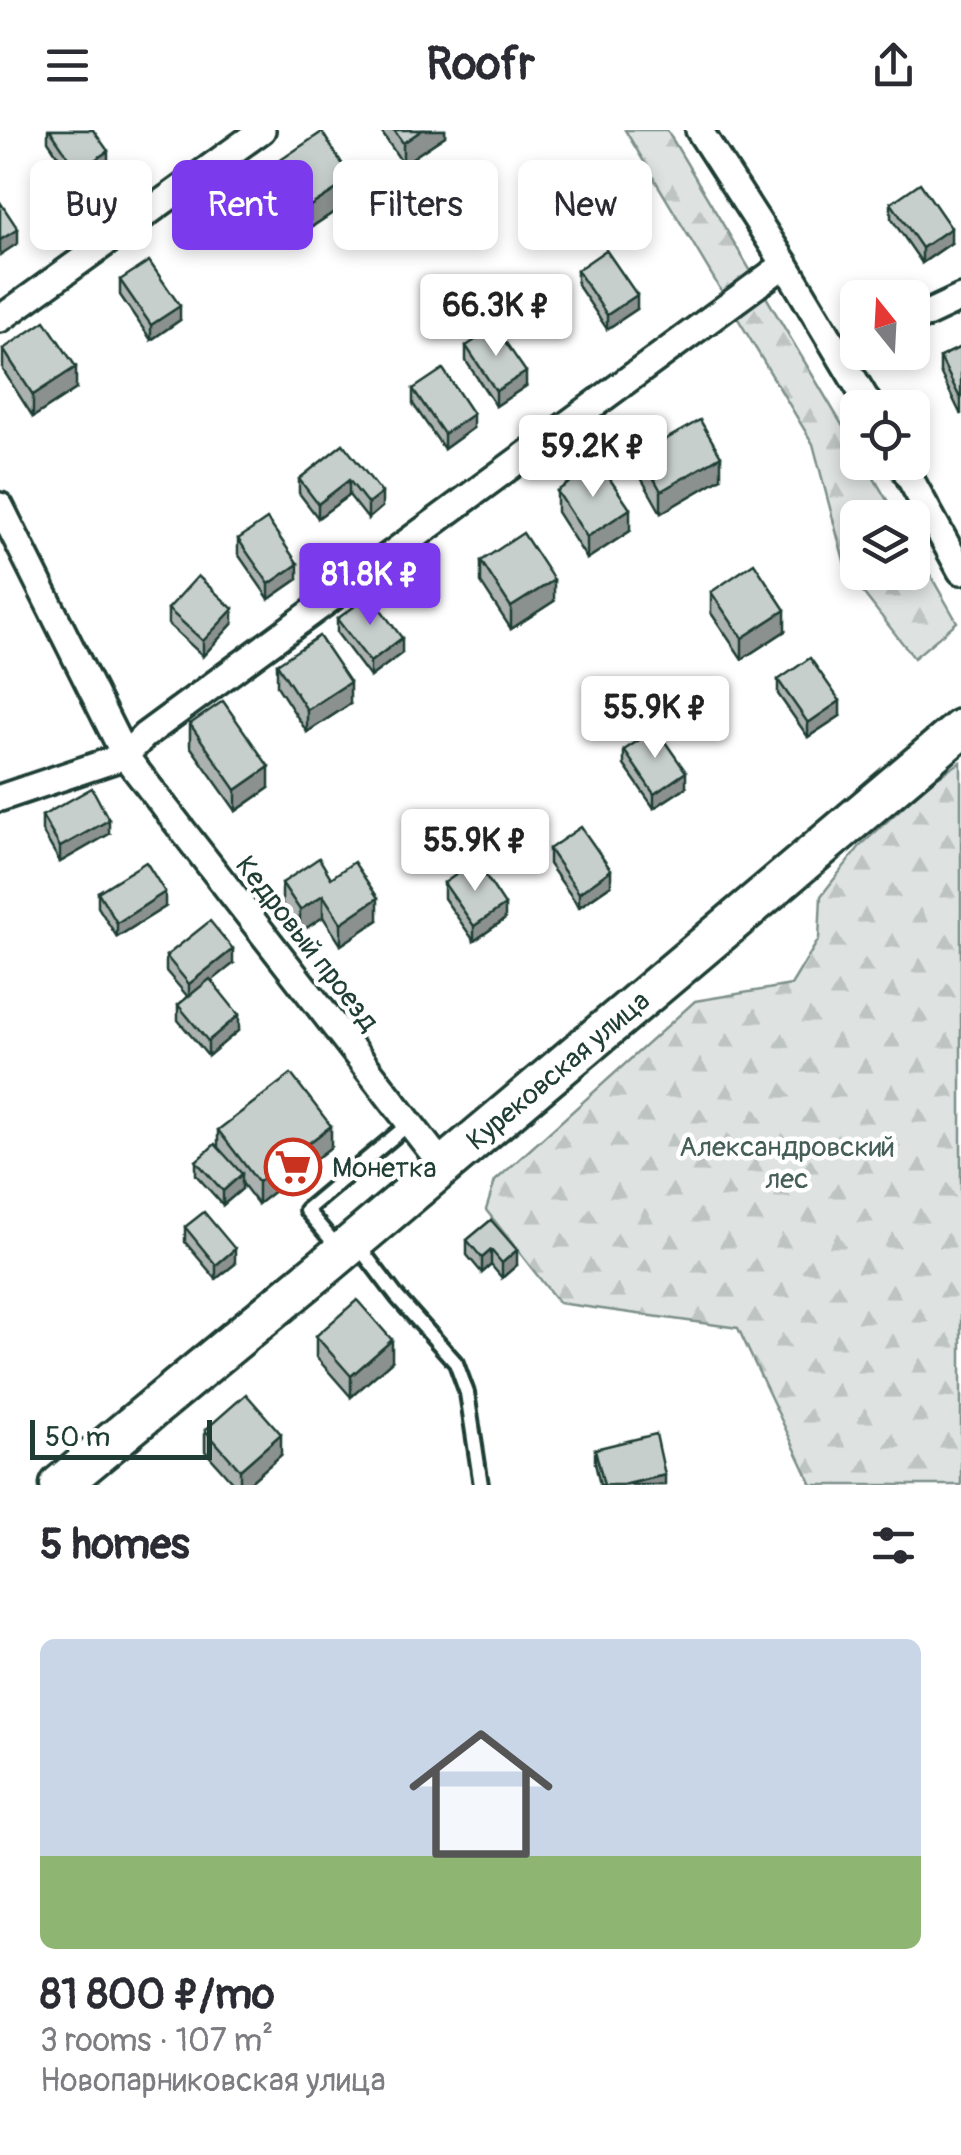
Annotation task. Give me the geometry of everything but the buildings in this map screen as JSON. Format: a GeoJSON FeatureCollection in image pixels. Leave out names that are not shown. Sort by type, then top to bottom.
{"type":"FeatureCollection","features":[{"type":"Feature","properties":{"kind":"street"},"geometry":{"type":"LineString","coordinates":[[0,319],[262,130]]}},
{"type":"Feature","properties":{"kind":"street"},"geometry":{"type":"LineString","coordinates":[[698,130],[785,264],[840,338]]}},
{"type":"Feature","properties":{"kind":"street"},"geometry":{"type":"LineString","coordinates":[[0,798],[126,756],[144,736],[785,264]]}},
{"type":"Feature","properties":{"kind":"street"},"geometry":{"type":"LineString","coordinates":[[930,313],[961,298]]}},
{"type":"Feature","properties":{"kind":"street"},"geometry":{"type":"LineString","coordinates":[[911,480],[961,571]]}},
{"type":"Feature","properties":{"kind":"street","name":"Кедровый проезд"},"geometry":{"type":"LineString","coordinates":[[0,506],[126,756],[443,1166]]}},
{"type":"Feature","properties":{"kind":"street","name":"Курековская улица"},"geometry":{"type":"LineString","coordinates":[[60,1485],[961,729]]}},
{"type":"Feature","properties":{"kind":"lane"},"geometry":{"type":"LineString","coordinates":[[410,1123],[306,1210],[348,1246],[456,1363],[466,1393],[481,1485]]}},
{"type":"Feature","properties":{"kind":"green space"},"geometry":{"type":"Polygon","coordinates":[[[625,130],[667,130],[840,421],[840,480],[875,480],[887,500],[840,500],[840,546],[813,444],[652,175],[652,160],[643,160],[625,130]]]}},
{"type":"Feature","properties":{"kind":"green space"},"geometry":{"type":"Polygon","coordinates":[[[930,575],[957,622],[914,658],[861,590],[930,590],[930,575]]]}},
{"type":"Feature","properties":{"kind":"green space","name":"Александровский лес"},"geometry":{"type":"Polygon","coordinates":[[[961,762],[961,1485],[812,1485],[738,1328],[559,1303],[486,1210],[495,1181],[695,1001],[791,985],[819,939],[821,896],[860,846],[930,782],[961,762]]]}},
{"type":"Feature","properties":{"kind":"place","name":"Монетка"},"geometry":{"type":"Point","coordinates":[293,1167]}}]}
